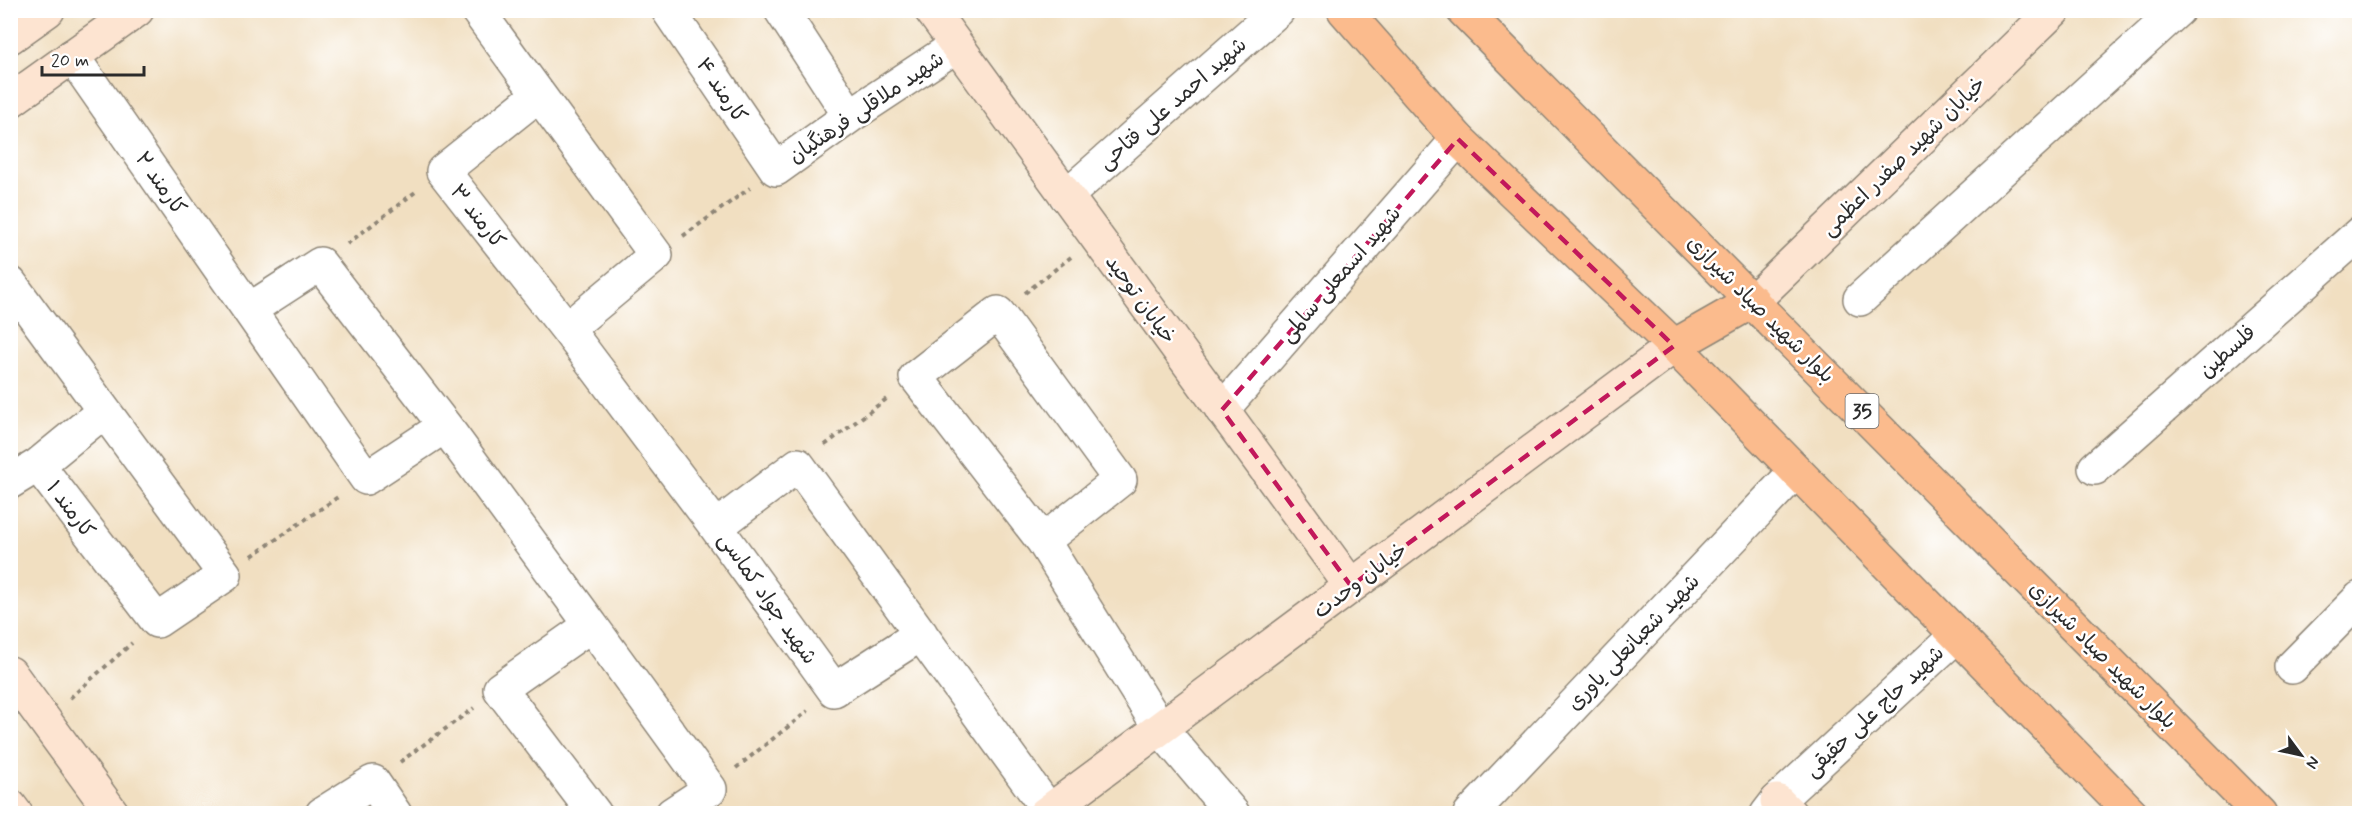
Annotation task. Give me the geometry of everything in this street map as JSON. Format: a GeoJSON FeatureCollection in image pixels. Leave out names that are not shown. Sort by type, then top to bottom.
{"type":"FeatureCollection","features":[{"type":"Feature","properties":{"kind":"main road"},"geometry":{"type":"LineString","coordinates":[[1344,10],[1458,139],[1674,346],[2132,813]]}},
{"type":"Feature","properties":{"kind":"main road","name":"بلوار شهید صیاد شیرازی"},"geometry":{"type":"LineString","coordinates":[[1463,10],[2260,813]]}},
{"type":"Feature","properties":{"kind":"main road"},"geometry":{"type":"LineString","coordinates":[[1674,346],[1753,301]]}},
{"type":"Feature","properties":{"kind":"street"},"geometry":{"type":"LineString","coordinates":[[10,37],[48,10]]}},
{"type":"Feature","properties":{"kind":"street"},"geometry":{"type":"LineString","coordinates":[[10,101],[137,10]]}},
{"type":"Feature","properties":{"kind":"street"},"geometry":{"type":"LineString","coordinates":[[477,10],[656,255],[567,329]]}},
{"type":"Feature","properties":{"kind":"street","name":"کارمند ۴"},"geometry":{"type":"LineString","coordinates":[[668,10],[777,169]]}},
{"type":"Feature","properties":{"kind":"street"},"geometry":{"type":"LineString","coordinates":[[780,10],[850,116]]}},
{"type":"Feature","properties":{"kind":"street","name":"خیابان توحید"},"geometry":{"type":"LineString","coordinates":[[931,10],[1351,586]]}},
{"type":"Feature","properties":{"kind":"street","name":"شهید احمد علی فتاحی"},"geometry":{"type":"LineString","coordinates":[[1066,195],[1278,10]]}},
{"type":"Feature","properties":{"kind":"street","name":"خیابان شهید صفدر اعظمی"},"geometry":{"type":"LineString","coordinates":[[1753,301],[2054,10]]}},
{"type":"Feature","properties":{"kind":"street"},"geometry":{"type":"LineString","coordinates":[[1860,299],[2178,10]]}},
{"type":"Feature","properties":{"kind":"street","name":"شهید ملاقلی فرهنگیان"},"geometry":{"type":"LineString","coordinates":[[777,169],[850,116],[956,46]]}},
{"type":"Feature","properties":{"kind":"street","name":"کارمند ۲"},"geometry":{"type":"LineString","coordinates":[[72,56],[366,478],[375,472]]}},
{"type":"Feature","properties":{"kind":"street","name":"کارمند ۳"},"geometry":{"type":"LineString","coordinates":[[538,95],[443,171],[567,329],[716,527]]}},
{"type":"Feature","properties":{"kind":"street","name":"شهید اسمعلی سالمی"},"geometry":{"type":"LineString","coordinates":[[1222,410],[1458,139]]}},
{"type":"Feature","properties":{"kind":"street","name":"فلسطین"},"geometry":{"type":"LineString","coordinates":[[2095,468],[2360,233]]}},
{"type":"Feature","properties":{"kind":"street"},"geometry":{"type":"LineString","coordinates":[[249,310],[321,264],[444,426],[710,789],[672,813]]}},
{"type":"Feature","properties":{"kind":"street"},"geometry":{"type":"LineString","coordinates":[[10,283],[225,575],[157,621]]}},
{"type":"Feature","properties":{"kind":"street"},"geometry":{"type":"LineString","coordinates":[[1043,541],[1120,480],[998,313],[916,377],[1043,541],[1160,728],[1233,813]]}},
{"type":"Feature","properties":{"kind":"street","name":"خیابان وحدت"},"geometry":{"type":"LineString","coordinates":[[1047,812],[1674,346]]}},
{"type":"Feature","properties":{"kind":"street","name":"کارمند ۱"},"geometry":{"type":"LineString","coordinates":[[104,411],[24,474],[157,621]]}},
{"type":"Feature","properties":{"kind":"street"},"geometry":{"type":"LineString","coordinates":[[375,472],[444,426]]}},
{"type":"Feature","properties":{"kind":"street"},"geometry":{"type":"LineString","coordinates":[[798,465],[921,633],[1047,812]]}},
{"type":"Feature","properties":{"kind":"street","name":"شهید جواد کماسی"},"geometry":{"type":"LineString","coordinates":[[798,465],[716,527],[834,690]]}},
{"type":"Feature","properties":{"kind":"street","name":"شهید شعبانعلی یاوری"},"geometry":{"type":"LineString","coordinates":[[1470,813],[1796,471]]}},
{"type":"Feature","properties":{"kind":"street"},"geometry":{"type":"LineString","coordinates":[[2292,667],[2360,598]]}},
{"type":"Feature","properties":{"kind":"street"},"geometry":{"type":"LineString","coordinates":[[591,626],[500,689],[595,813]]}},
{"type":"Feature","properties":{"kind":"street"},"geometry":{"type":"LineString","coordinates":[[834,690],[921,633]]}},
{"type":"Feature","properties":{"kind":"street","name":"شهید حاج علی حقیقی"},"geometry":{"type":"LineString","coordinates":[[1778,809],[1957,635]]}},
{"type":"Feature","properties":{"kind":"street"},"geometry":{"type":"LineString","coordinates":[[10,673],[112,813]]}},
{"type":"Feature","properties":{"kind":"street"},"geometry":{"type":"LineString","coordinates":[[322,813],[373,782],[395,813]]}},
{"type":"Feature","properties":{"kind":"street"},"geometry":{"type":"LineString","coordinates":[[10,806],[16,813]]}},
{"type":"Feature","properties":{"kind":"path"},"geometry":{"type":"LineString","coordinates":[[656,255],[777,169]]}},
{"type":"Feature","properties":{"kind":"path"},"geometry":{"type":"LineString","coordinates":[[321,264],[443,171]]}},
{"type":"Feature","properties":{"kind":"path"},"geometry":{"type":"LineString","coordinates":[[998,313],[1096,238]]}},
{"type":"Feature","properties":{"kind":"path"},"geometry":{"type":"LineString","coordinates":[[798,465],[916,377]]}},
{"type":"Feature","properties":{"kind":"path"},"geometry":{"type":"LineString","coordinates":[[225,575],[375,472]]}},
{"type":"Feature","properties":{"kind":"path"},"geometry":{"type":"LineString","coordinates":[[45,720],[157,621]]}},
{"type":"Feature","properties":{"kind":"path"},"geometry":{"type":"LineString","coordinates":[[373,782],[500,689]]}},
{"type":"Feature","properties":{"kind":"path"},"geometry":{"type":"LineString","coordinates":[[710,789],[834,690]]}},
{"type":"Feature","properties":{"kind":"highlighted area"},"geometry":{"type":"Polygon","coordinates":[[[1458,139],[1674,346],[1351,586],[1222,410],[1458,139]]]}}]}
